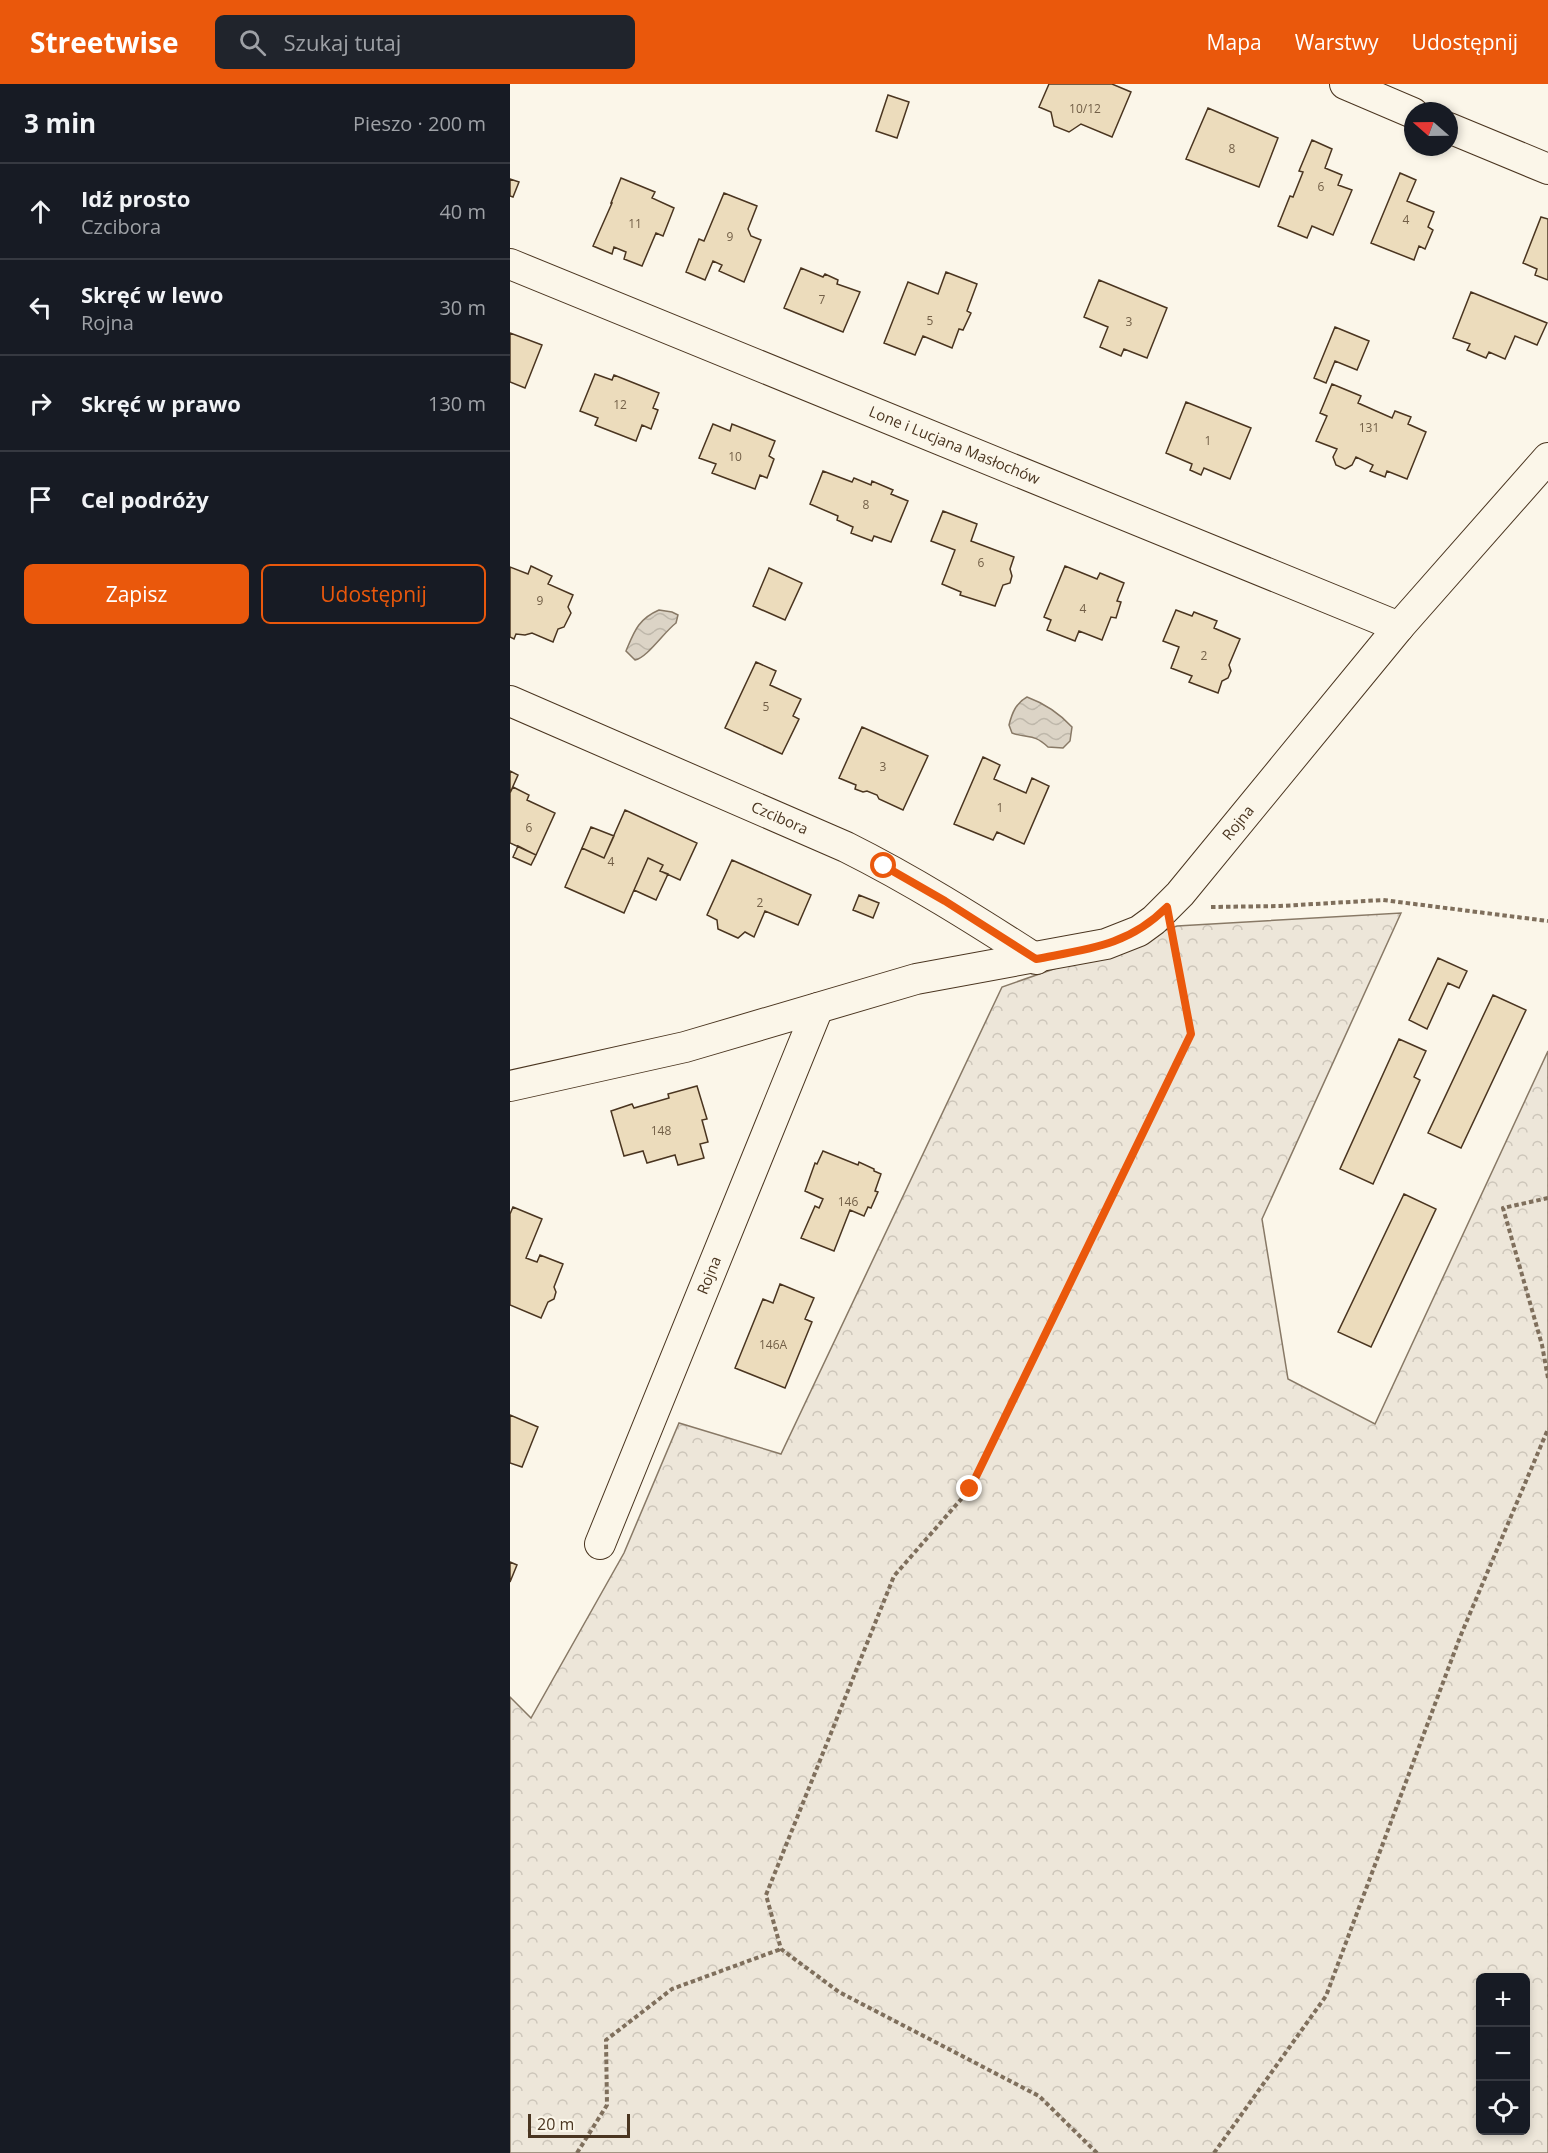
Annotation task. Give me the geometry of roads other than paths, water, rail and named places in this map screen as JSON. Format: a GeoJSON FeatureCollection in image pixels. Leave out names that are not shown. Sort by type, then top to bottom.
{"type":"FeatureCollection","features":[{"type":"Feature","properties":{"kind":"street"},"geometry":{"type":"LineString","coordinates":[[1345,84],[1404,108]]}},
{"type":"Feature","properties":{"kind":"street"},"geometry":{"type":"LineString","coordinates":[[1458,132],[1548,169]]}},
{"type":"Feature","properties":{"kind":"street","name":"Lone i Lucjana Masłochów"},"geometry":{"type":"LineString","coordinates":[[510,264],[1399,627]]}},
{"type":"Feature","properties":{"kind":"street","name":"Rojna"},"geometry":{"type":"LineString","coordinates":[[510,1086],[685,1047],[916,979],[1091,948],[1122,939],[1139,931],[1167,907],[1399,627],[1548,458]]}},
{"type":"Feature","properties":{"kind":"street","name":"Czcibora"},"geometry":{"type":"LineString","coordinates":[[510,701],[846,847],[945,901],[1036,959]]}},
{"type":"Feature","properties":{"kind":"street","name":"Rojna"},"geometry":{"type":"LineString","coordinates":[[600,1544],[818,1008]]}},
{"type":"Feature","properties":{"kind":"water"},"geometry":{"type":"Polygon","coordinates":[[[659,610],[678,615],[676,623],[645,655],[635,660],[626,651],[632,638],[641,622],[659,610]]]}},
{"type":"Feature","properties":{"kind":"water"},"geometry":{"type":"Polygon","coordinates":[[[1027,697],[1052,709],[1072,727],[1070,741],[1063,748],[1048,747],[1034,738],[1012,733],[1009,725],[1013,712],[1017,705],[1027,697]]]}}]}
